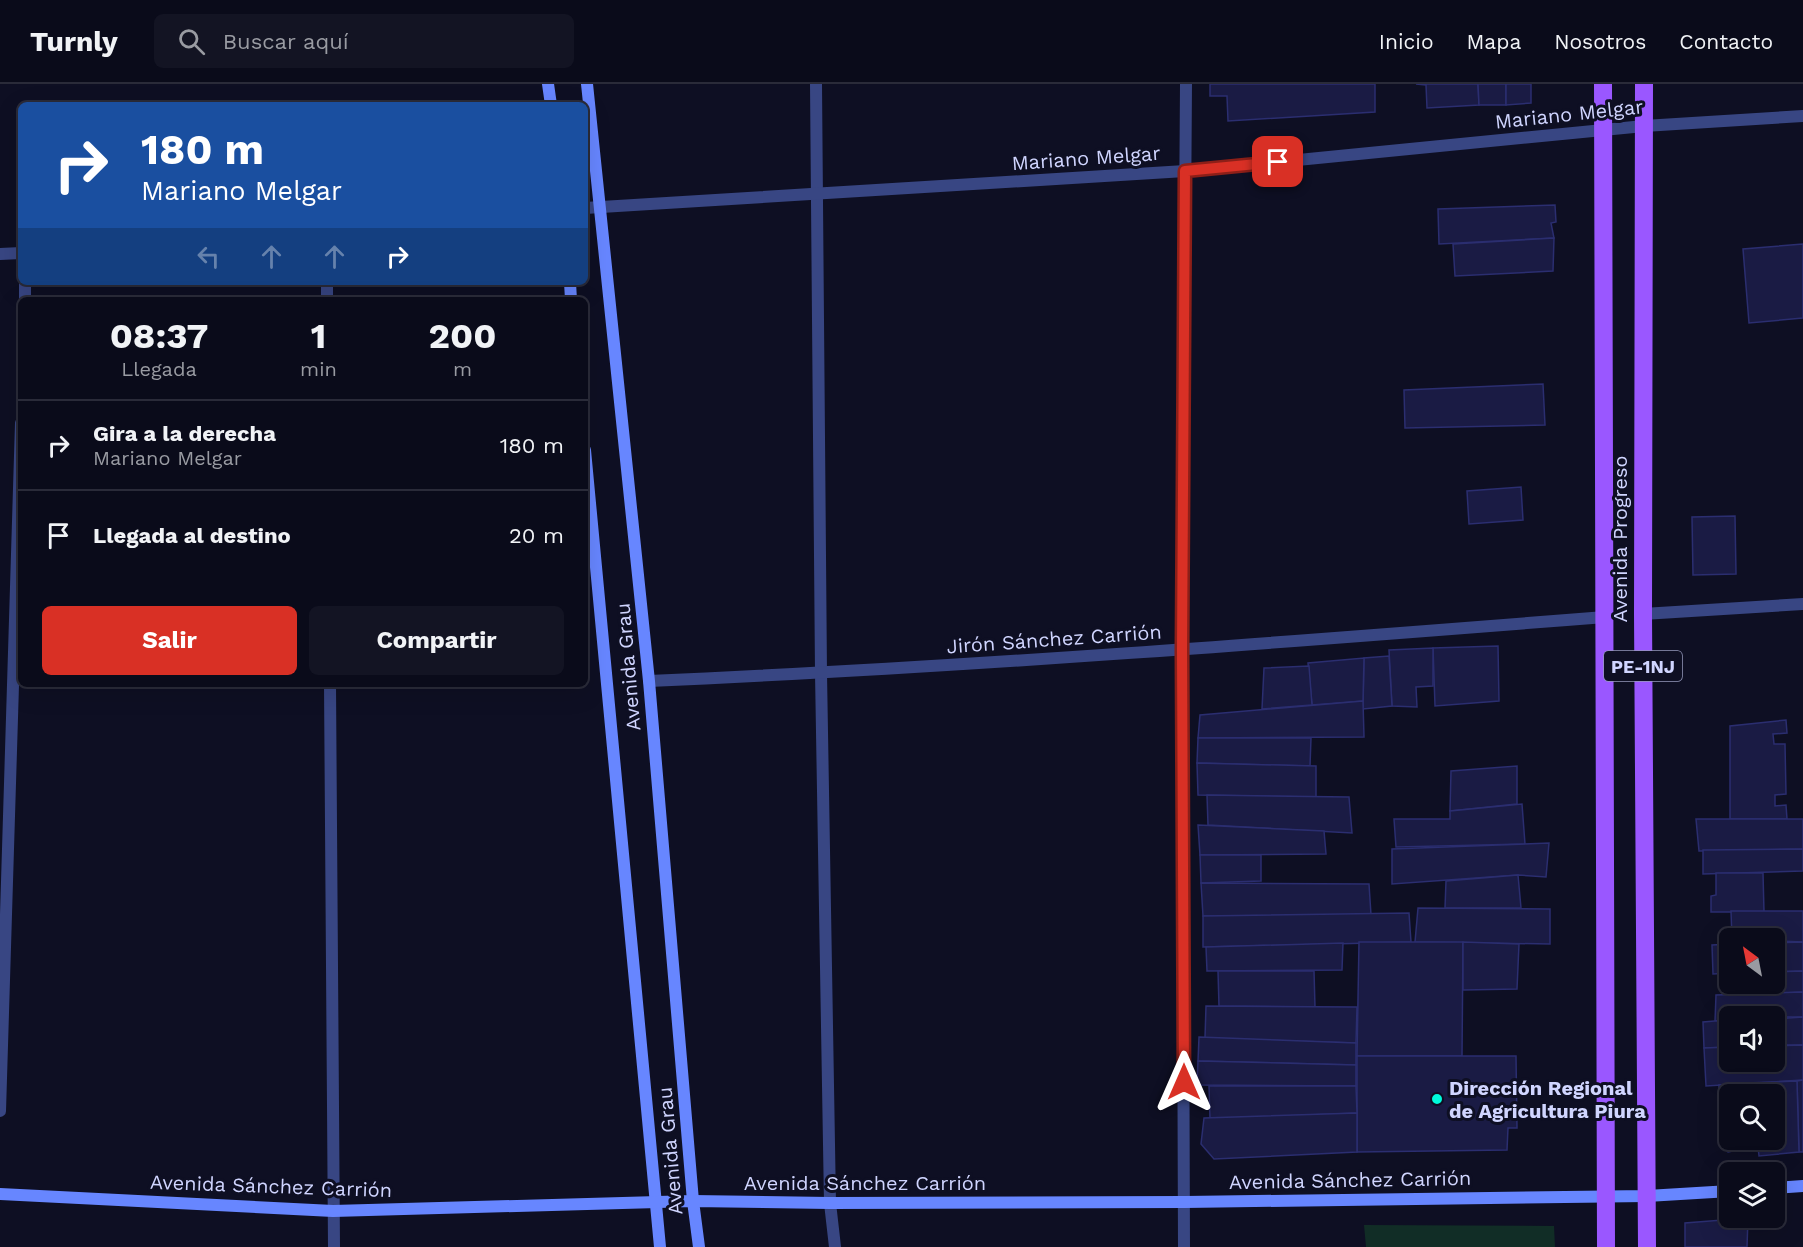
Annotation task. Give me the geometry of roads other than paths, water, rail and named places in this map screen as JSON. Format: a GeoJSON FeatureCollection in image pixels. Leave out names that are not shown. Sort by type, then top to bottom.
{"type":"FeatureCollection","features":[{"type":"Feature","properties":{"kind":"main road","name":"Avenida Progreso"},"geometry":{"type":"LineString","coordinates":[[1604,84],[1606,1247]]}},
{"type":"Feature","properties":{"kind":"main road","name":"Avenida Progreso"},"geometry":{"type":"LineString","coordinates":[[1644,84],[1643,614],[1647,1247]]}},
{"type":"Feature","properties":{"kind":"street"},"geometry":{"type":"LineString","coordinates":[[548,84],[551,102]]}},
{"type":"Feature","properties":{"kind":"street","name":"Avenida Grau"},"geometry":{"type":"LineString","coordinates":[[587,84],[602,207],[650,681],[693,1201],[699,1247]]}},
{"type":"Feature","properties":{"kind":"street"},"geometry":{"type":"LineString","coordinates":[[816,84],[821,673],[830,1203],[835,1247]]}},
{"type":"Feature","properties":{"kind":"street"},"geometry":{"type":"LineString","coordinates":[[1184,1247],[1182,650],[1186,84]]}},
{"type":"Feature","properties":{"kind":"street","name":"Mariano Melgar"},"geometry":{"type":"LineString","coordinates":[[588,208],[1185,171],[1644,126],[1803,116]]}},
{"type":"Feature","properties":{"kind":"street"},"geometry":{"type":"LineString","coordinates":[[0,254],[18,253]]}},
{"type":"Feature","properties":{"kind":"street","name":"Avenida Grau"},"geometry":{"type":"LineString","coordinates":[[588,483],[654,1203],[660,1247]]}},
{"type":"Feature","properties":{"kind":"street"},"geometry":{"type":"LineString","coordinates":[[0,1111],[18,521]]}},
{"type":"Feature","properties":{"kind":"street"},"geometry":{"type":"LineString","coordinates":[[1643,614],[1803,604]]}},
{"type":"Feature","properties":{"kind":"street","name":"Jirón Sánchez Carrión"},"geometry":{"type":"LineString","coordinates":[[650,681],[821,673],[1182,650],[1605,617]]}},
{"type":"Feature","properties":{"kind":"street"},"geometry":{"type":"LineString","coordinates":[[330,687],[334,1247]]}},
{"type":"Feature","properties":{"kind":"street"},"geometry":{"type":"LineString","coordinates":[[1785,1187],[1803,1186]]}},
{"type":"Feature","properties":{"kind":"street","name":"Avenida Sánchez Carrión"},"geometry":{"type":"LineString","coordinates":[[0,1194],[333,1211],[693,1201],[1185,1202],[1606,1194],[1647,1196],[1719,1192]]}},
{"type":"Feature","properties":{"kind":"place","name":"Dirección Regional de Agricultura Piura"},"geometry":{"type":"Point","coordinates":[1437,1099]}}]}
